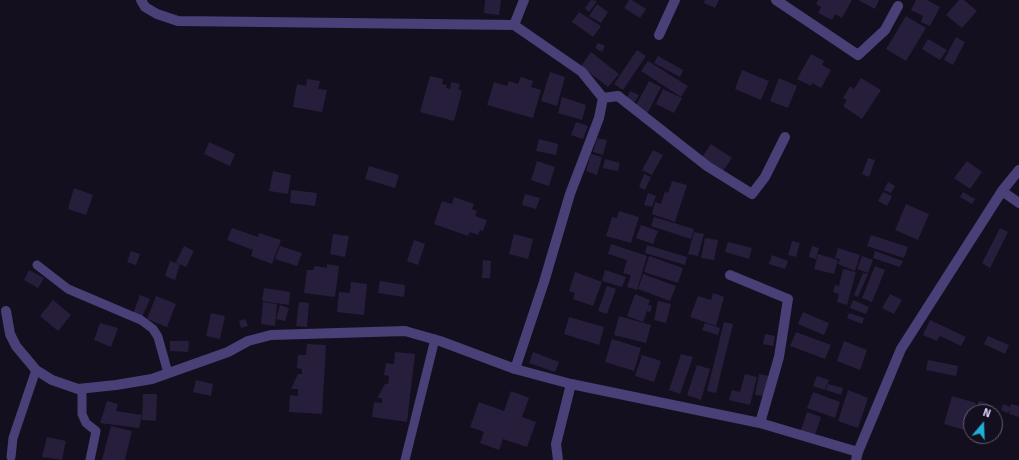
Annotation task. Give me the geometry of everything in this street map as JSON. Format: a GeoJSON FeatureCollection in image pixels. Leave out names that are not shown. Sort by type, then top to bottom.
{"type":"FeatureCollection","features":[{"type":"Feature","properties":{"kind":"street"},"geometry":{"type":"LineString","coordinates":[[141,0],[145,7],[178,21],[514,25],[582,72],[603,98]]}},
{"type":"Feature","properties":{"kind":"street"},"geometry":{"type":"LineString","coordinates":[[514,25],[524,0]]}},
{"type":"Feature","properties":{"kind":"street"},"geometry":{"type":"LineString","coordinates":[[659,35],[675,0]]}},
{"type":"Feature","properties":{"kind":"street"},"geometry":{"type":"LineString","coordinates":[[776,0],[858,55],[885,30],[898,6]]}},
{"type":"Feature","properties":{"kind":"street"},"geometry":{"type":"LineString","coordinates":[[603,98],[618,96],[707,166],[752,194],[765,177],[785,137]]}},
{"type":"Feature","properties":{"kind":"street"},"geometry":{"type":"LineString","coordinates":[[515,369],[544,282],[570,194],[598,118],[603,98]]}},
{"type":"Feature","properties":{"kind":"street"},"geometry":{"type":"LineString","coordinates":[[6,310],[10,334],[16,346],[36,370],[52,380],[82,389],[152,378],[228,352],[248,340],[271,335],[405,331],[436,339],[515,369],[571,384],[760,424],[857,456],[901,349],[1002,191],[1019,170]]}},
{"type":"Feature","properties":{"kind":"street"},"geometry":{"type":"LineString","coordinates":[[1002,191],[1019,203]]}},
{"type":"Feature","properties":{"kind":"street"},"geometry":{"type":"LineString","coordinates":[[730,275],[788,299],[779,357],[760,424]]}},
{"type":"Feature","properties":{"kind":"street"},"geometry":{"type":"LineString","coordinates":[[558,460],[556,444],[571,384]]}},
{"type":"Feature","properties":{"kind":"lane"},"geometry":{"type":"LineString","coordinates":[[37,265],[68,289],[140,320],[153,329],[158,337],[168,373]]}},
{"type":"Feature","properties":{"kind":"lane"},"geometry":{"type":"LineString","coordinates":[[405,460],[436,339]]}},
{"type":"Feature","properties":{"kind":"lane"},"geometry":{"type":"LineString","coordinates":[[11,457],[12,438],[36,370]]}},
{"type":"Feature","properties":{"kind":"lane"},"geometry":{"type":"LineString","coordinates":[[82,389],[82,414],[86,423],[96,431],[90,460]]}},
{"type":"Feature","properties":{"kind":"building"},"geometry":{"type":"Polygon","coordinates":[[[485,0],[501,0],[499,15],[484,13],[485,0]]]}},
{"type":"Feature","properties":{"kind":"building"},"geometry":{"type":"Polygon","coordinates":[[[591,0],[597,1],[589,12],[585,8],[591,0]]]}},
{"type":"Feature","properties":{"kind":"building"},"geometry":{"type":"Polygon","coordinates":[[[629,0],[632,0],[646,9],[640,18],[624,8],[629,0]]]}},
{"type":"Feature","properties":{"kind":"building"},"geometry":{"type":"Polygon","coordinates":[[[705,0],[719,0],[715,8],[704,3],[705,0]]]}},
{"type":"Feature","properties":{"kind":"building"},"geometry":{"type":"Polygon","coordinates":[[[818,0],[852,0],[842,18],[835,14],[832,20],[818,13],[821,7],[816,4],[818,0]]]}},
{"type":"Feature","properties":{"kind":"building"},"geometry":{"type":"Polygon","coordinates":[[[858,0],[879,0],[875,9],[858,0]]]}},
{"type":"Feature","properties":{"kind":"building"},"geometry":{"type":"Polygon","coordinates":[[[916,0],[927,0],[940,7],[930,26],[921,22],[923,16],[911,10],[916,0]]]}},
{"type":"Feature","properties":{"kind":"building"},"geometry":{"type":"Polygon","coordinates":[[[959,0],[964,0],[977,11],[962,28],[946,15],[959,0]]]}},
{"type":"Feature","properties":{"kind":"building"},"geometry":{"type":"Polygon","coordinates":[[[597,4],[608,12],[601,23],[589,16],[597,4]]]}},
{"type":"Feature","properties":{"kind":"building"},"geometry":{"type":"Polygon","coordinates":[[[579,12],[601,26],[593,37],[572,22],[579,12]]]}},
{"type":"Feature","properties":{"kind":"building"},"geometry":{"type":"Polygon","coordinates":[[[906,16],[926,28],[906,61],[886,49],[906,16]]]}},
{"type":"Feature","properties":{"kind":"building"},"geometry":{"type":"Polygon","coordinates":[[[956,37],[965,42],[953,65],[944,60],[956,37]]]}},
{"type":"Feature","properties":{"kind":"building"},"geometry":{"type":"Polygon","coordinates":[[[928,39],[947,50],[940,60],[922,49],[928,39]]]}},
{"type":"Feature","properties":{"kind":"building"},"geometry":{"type":"Polygon","coordinates":[[[598,43],[605,46],[602,52],[595,48],[598,43]]]}},
{"type":"Feature","properties":{"kind":"building"},"geometry":{"type":"Polygon","coordinates":[[[637,50],[646,56],[623,90],[614,84],[637,50]]]}},
{"type":"Feature","properties":{"kind":"building"},"geometry":{"type":"Polygon","coordinates":[[[591,52],[619,74],[608,87],[581,66],[591,52]]]}},
{"type":"Feature","properties":{"kind":"building"},"geometry":{"type":"Polygon","coordinates":[[[811,54],[824,61],[822,65],[831,70],[821,88],[812,83],[811,86],[797,79],[811,54]]]}},
{"type":"Feature","properties":{"kind":"building"},"geometry":{"type":"Polygon","coordinates":[[[658,56],[683,70],[680,77],[654,63],[658,56]]]}},
{"type":"Feature","properties":{"kind":"building"},"geometry":{"type":"Polygon","coordinates":[[[648,61],[688,86],[681,97],[641,71],[648,61]]]}},
{"type":"Feature","properties":{"kind":"building"},"geometry":{"type":"Polygon","coordinates":[[[742,70],[769,81],[761,100],[735,89],[742,70]]]}},
{"type":"Feature","properties":{"kind":"building"},"geometry":{"type":"Polygon","coordinates":[[[550,72],[565,77],[557,106],[541,101],[550,72]]]}},
{"type":"Feature","properties":{"kind":"building"},"geometry":{"type":"Polygon","coordinates":[[[430,76],[443,79],[442,84],[447,85],[446,88],[450,89],[451,82],[460,84],[458,89],[462,91],[454,121],[420,112],[430,76]]]}},
{"type":"Feature","properties":{"kind":"building"},"geometry":{"type":"Polygon","coordinates":[[[521,77],[533,81],[531,87],[541,90],[533,118],[487,105],[494,82],[507,86],[509,81],[518,84],[521,77]]]}},
{"type":"Feature","properties":{"kind":"building"},"geometry":{"type":"Polygon","coordinates":[[[779,78],[797,86],[788,108],[770,101],[779,78]]]}},
{"type":"Feature","properties":{"kind":"building"},"geometry":{"type":"Polygon","coordinates":[[[861,78],[881,90],[862,119],[843,106],[847,100],[843,98],[850,86],[854,89],[861,78]]]}},
{"type":"Feature","properties":{"kind":"building"},"geometry":{"type":"Polygon","coordinates":[[[307,79],[320,81],[318,89],[327,90],[322,112],[293,107],[297,84],[306,86],[307,79]]]}},
{"type":"Feature","properties":{"kind":"building"},"geometry":{"type":"Polygon","coordinates":[[[649,81],[661,87],[647,114],[635,107],[649,81]]]}},
{"type":"Feature","properties":{"kind":"building"},"geometry":{"type":"Polygon","coordinates":[[[663,89],[682,98],[674,113],[656,104],[663,89]]]}},
{"type":"Feature","properties":{"kind":"building"},"geometry":{"type":"Polygon","coordinates":[[[630,91],[639,95],[635,102],[627,98],[630,91]]]}},
{"type":"Feature","properties":{"kind":"building"},"geometry":{"type":"Polygon","coordinates":[[[562,97],[586,105],[582,120],[558,113],[562,97]]]}},
{"type":"Feature","properties":{"kind":"building"},"geometry":{"type":"Polygon","coordinates":[[[576,122],[588,126],[583,139],[571,135],[576,122]]]}},
{"type":"Feature","properties":{"kind":"building"},"geometry":{"type":"Polygon","coordinates":[[[597,138],[607,140],[603,155],[593,152],[597,138]]]}},
{"type":"Feature","properties":{"kind":"building"},"geometry":{"type":"Polygon","coordinates":[[[539,139],[558,144],[556,155],[536,151],[539,139]]]}},
{"type":"Feature","properties":{"kind":"building"},"geometry":{"type":"Polygon","coordinates":[[[209,142],[235,154],[230,166],[204,154],[209,142]]]}},
{"type":"Feature","properties":{"kind":"building"},"geometry":{"type":"Polygon","coordinates":[[[711,144],[732,158],[721,174],[700,160],[711,144]]]}},
{"type":"Feature","properties":{"kind":"building"},"geometry":{"type":"Polygon","coordinates":[[[653,150],[663,155],[652,175],[642,170],[653,150]]]}},
{"type":"Feature","properties":{"kind":"building"},"geometry":{"type":"Polygon","coordinates":[[[591,154],[602,157],[597,175],[586,171],[591,154]]]}},
{"type":"Feature","properties":{"kind":"building"},"geometry":{"type":"Polygon","coordinates":[[[868,158],[875,160],[869,177],[862,174],[868,158]]]}},
{"type":"Feature","properties":{"kind":"building"},"geometry":{"type":"Polygon","coordinates":[[[605,159],[620,163],[618,171],[603,168],[605,159]]]}},
{"type":"Feature","properties":{"kind":"building"},"geometry":{"type":"Polygon","coordinates":[[[537,161],[555,167],[549,186],[531,180],[537,161]]]}},
{"type":"Feature","properties":{"kind":"building"},"geometry":{"type":"Polygon","coordinates":[[[967,161],[982,172],[970,189],[954,178],[967,161]]]}},
{"type":"Feature","properties":{"kind":"building"},"geometry":{"type":"Polygon","coordinates":[[[369,166],[399,175],[395,188],[365,179],[369,166]]]}},
{"type":"Feature","properties":{"kind":"building"},"geometry":{"type":"Polygon","coordinates":[[[273,171],[291,175],[288,194],[269,191],[273,171]]]}},
{"type":"Feature","properties":{"kind":"building"},"geometry":{"type":"Polygon","coordinates":[[[644,174],[651,177],[645,190],[639,187],[644,174]]]}},
{"type":"Feature","properties":{"kind":"building"},"geometry":{"type":"Polygon","coordinates":[[[672,181],[687,185],[675,222],[652,214],[655,202],[661,204],[665,191],[668,193],[672,181]]]}},
{"type":"Feature","properties":{"kind":"building"},"geometry":{"type":"Polygon","coordinates":[[[888,182],[895,186],[891,193],[884,190],[888,182]]]}},
{"type":"Feature","properties":{"kind":"building"},"geometry":{"type":"Polygon","coordinates":[[[74,188],[93,195],[86,215],[68,209],[74,188]]]}},
{"type":"Feature","properties":{"kind":"building"},"geometry":{"type":"Polygon","coordinates":[[[291,190],[317,193],[315,206],[290,203],[291,190]]]}},
{"type":"Feature","properties":{"kind":"building"},"geometry":{"type":"Polygon","coordinates":[[[883,192],[892,196],[887,206],[878,201],[883,192]]]}},
{"type":"Feature","properties":{"kind":"building"},"geometry":{"type":"Polygon","coordinates":[[[963,192],[975,199],[972,204],[960,197],[963,192]]]}},
{"type":"Feature","properties":{"kind":"building"},"geometry":{"type":"Polygon","coordinates":[[[648,193],[656,196],[652,207],[644,205],[648,193]]]}},
{"type":"Feature","properties":{"kind":"building"},"geometry":{"type":"Polygon","coordinates":[[[525,194],[540,198],[536,209],[522,205],[525,194]]]}},
{"type":"Feature","properties":{"kind":"building"},"geometry":{"type":"Polygon","coordinates":[[[454,197],[474,204],[472,209],[477,211],[475,216],[487,220],[483,231],[480,230],[478,235],[470,232],[468,236],[434,224],[442,201],[452,204],[454,197]]]}},
{"type":"Feature","properties":{"kind":"building"},"geometry":{"type":"Polygon","coordinates":[[[906,204],[929,214],[918,240],[895,230],[906,204]]]}},
{"type":"Feature","properties":{"kind":"building"},"geometry":{"type":"Polygon","coordinates":[[[619,211],[639,217],[631,243],[606,236],[612,217],[617,218],[619,211]]]}},
{"type":"Feature","properties":{"kind":"building"},"geometry":{"type":"Polygon","coordinates":[[[654,217],[694,229],[691,239],[651,226],[654,217]]]}},
{"type":"Feature","properties":{"kind":"building"},"geometry":{"type":"Polygon","coordinates":[[[641,225],[658,231],[653,244],[636,238],[641,225]]]}},
{"type":"Feature","properties":{"kind":"building"},"geometry":{"type":"Polygon","coordinates":[[[232,228],[258,237],[259,233],[281,240],[272,264],[251,256],[253,250],[227,240],[232,228]]]}},
{"type":"Feature","properties":{"kind":"building"},"geometry":{"type":"Polygon","coordinates":[[[1000,228],[1008,232],[990,268],[982,263],[1000,228]]]}},
{"type":"Feature","properties":{"kind":"building"},"geometry":{"type":"Polygon","coordinates":[[[694,232],[704,234],[698,256],[688,254],[694,232]]]}},
{"type":"Feature","properties":{"kind":"building"},"geometry":{"type":"Polygon","coordinates":[[[333,234],[349,236],[345,257],[330,254],[333,234]]]}},
{"type":"Feature","properties":{"kind":"building"},"geometry":{"type":"Polygon","coordinates":[[[514,234],[533,239],[528,259],[509,254],[514,234]]]}},
{"type":"Feature","properties":{"kind":"building"},"geometry":{"type":"Polygon","coordinates":[[[871,235],[908,247],[904,258],[867,246],[871,235]]]}},
{"type":"Feature","properties":{"kind":"building"},"geometry":{"type":"Polygon","coordinates":[[[705,238],[718,240],[714,260],[701,258],[705,238]]]}},
{"type":"Feature","properties":{"kind":"building"},"geometry":{"type":"Polygon","coordinates":[[[414,240],[425,244],[418,265],[407,261],[414,240]]]}},
{"type":"Feature","properties":{"kind":"building"},"geometry":{"type":"Polygon","coordinates":[[[792,241],[800,243],[796,257],[788,255],[792,241]]]}},
{"type":"Feature","properties":{"kind":"building"},"geometry":{"type":"Polygon","coordinates":[[[728,242],[752,248],[749,259],[725,252],[728,242]]]}},
{"type":"Feature","properties":{"kind":"building"},"geometry":{"type":"Polygon","coordinates":[[[611,244],[647,256],[637,290],[627,287],[631,275],[623,273],[627,260],[608,254],[611,244]]]}},
{"type":"Feature","properties":{"kind":"building"},"geometry":{"type":"Polygon","coordinates":[[[647,245],[687,257],[685,265],[645,253],[647,245]]]}},
{"type":"Feature","properties":{"kind":"building"},"geometry":{"type":"Polygon","coordinates":[[[184,246],[194,251],[186,267],[176,262],[184,246]]]}},
{"type":"Feature","properties":{"kind":"building"},"geometry":{"type":"Polygon","coordinates":[[[280,246],[302,253],[297,266],[275,259],[280,246]]]}},
{"type":"Feature","properties":{"kind":"building"},"geometry":{"type":"Polygon","coordinates":[[[812,246],[819,248],[816,259],[809,257],[812,246]]]}},
{"type":"Feature","properties":{"kind":"building"},"geometry":{"type":"Polygon","coordinates":[[[838,248],[860,255],[855,271],[838,264],[840,259],[835,258],[838,248]]]}},
{"type":"Feature","properties":{"kind":"building"},"geometry":{"type":"Polygon","coordinates":[[[131,251],[140,254],[136,265],[127,262],[131,251]]]}},
{"type":"Feature","properties":{"kind":"building"},"geometry":{"type":"Polygon","coordinates":[[[875,251],[903,261],[900,267],[873,258],[875,251]]]}},
{"type":"Feature","properties":{"kind":"building"},"geometry":{"type":"Polygon","coordinates":[[[818,254],[838,260],[834,274],[814,269],[818,254]]]}},
{"type":"Feature","properties":{"kind":"building"},"geometry":{"type":"Polygon","coordinates":[[[772,255],[788,261],[785,269],[769,264],[772,255]]]}},
{"type":"Feature","properties":{"kind":"building"},"geometry":{"type":"Polygon","coordinates":[[[649,256],[683,268],[678,283],[644,272],[649,256]]]}},
{"type":"Feature","properties":{"kind":"building"},"geometry":{"type":"Polygon","coordinates":[[[862,256],[873,260],[868,273],[857,269],[862,256]]]}},
{"type":"Feature","properties":{"kind":"building"},"geometry":{"type":"Polygon","coordinates":[[[483,260],[491,261],[490,278],[482,278],[483,260]]]}},
{"type":"Feature","properties":{"kind":"building"},"geometry":{"type":"Polygon","coordinates":[[[170,261],[180,264],[175,280],[165,276],[170,261]]]}},
{"type":"Feature","properties":{"kind":"building"},"geometry":{"type":"Polygon","coordinates":[[[327,264],[339,266],[335,297],[304,293],[307,270],[313,270],[315,266],[327,268],[327,264]]]}},
{"type":"Feature","properties":{"kind":"building"},"geometry":{"type":"Polygon","coordinates":[[[875,266],[885,270],[872,302],[862,298],[875,266]]]}},
{"type":"Feature","properties":{"kind":"building"},"geometry":{"type":"Polygon","coordinates":[[[843,269],[856,272],[847,305],[837,302],[839,294],[833,292],[835,285],[839,286],[843,269]]]}},
{"type":"Feature","properties":{"kind":"building"},"geometry":{"type":"Polygon","coordinates":[[[29,270],[44,278],[38,288],[24,280],[29,270]]]}},
{"type":"Feature","properties":{"kind":"building"},"geometry":{"type":"Polygon","coordinates":[[[605,270],[626,277],[622,287],[602,281],[605,270]]]}},
{"type":"Feature","properties":{"kind":"building"},"geometry":{"type":"Polygon","coordinates":[[[575,272],[602,282],[593,306],[573,299],[575,293],[569,291],[575,272]]]}},
{"type":"Feature","properties":{"kind":"building"},"geometry":{"type":"Polygon","coordinates":[[[863,273],[868,274],[858,297],[854,295],[863,273]]]}},
{"type":"Feature","properties":{"kind":"building"},"geometry":{"type":"Polygon","coordinates":[[[643,274],[676,286],[670,301],[638,289],[643,274]]]}},
{"type":"Feature","properties":{"kind":"building"},"geometry":{"type":"Polygon","coordinates":[[[380,281],[405,285],[404,297],[378,293],[380,281]]]}},
{"type":"Feature","properties":{"kind":"building"},"geometry":{"type":"Polygon","coordinates":[[[351,282],[367,284],[364,315],[337,312],[339,292],[350,293],[351,282]]]}},
{"type":"Feature","properties":{"kind":"building"},"geometry":{"type":"Polygon","coordinates":[[[607,286],[616,289],[607,314],[598,311],[607,286]]]}},
{"type":"Feature","properties":{"kind":"building"},"geometry":{"type":"Polygon","coordinates":[[[264,288],[290,292],[289,305],[262,301],[264,288]]]}},
{"type":"Feature","properties":{"kind":"building"},"geometry":{"type":"Polygon","coordinates":[[[713,293],[724,297],[716,326],[690,317],[698,296],[711,300],[713,293]]]}},
{"type":"Feature","properties":{"kind":"building"},"geometry":{"type":"Polygon","coordinates":[[[635,294],[650,300],[648,305],[652,306],[650,312],[647,311],[643,322],[627,316],[635,294]]]}},
{"type":"Feature","properties":{"kind":"building"},"geometry":{"type":"Polygon","coordinates":[[[890,294],[902,300],[894,314],[882,308],[890,294]]]}},
{"type":"Feature","properties":{"kind":"building"},"geometry":{"type":"Polygon","coordinates":[[[140,295],[150,299],[142,317],[133,314],[140,295]]]}},
{"type":"Feature","properties":{"kind":"building"},"geometry":{"type":"Polygon","coordinates":[[[156,296],[176,304],[167,327],[147,319],[156,296]]]}},
{"type":"Feature","properties":{"kind":"building"},"geometry":{"type":"Polygon","coordinates":[[[53,300],[71,315],[58,331],[40,316],[53,300]]]}},
{"type":"Feature","properties":{"kind":"building"},"geometry":{"type":"Polygon","coordinates":[[[853,300],[869,307],[866,314],[850,308],[853,300]]]}},
{"type":"Feature","properties":{"kind":"building"},"geometry":{"type":"Polygon","coordinates":[[[658,301],[671,304],[666,323],[654,320],[658,301]]]}},
{"type":"Feature","properties":{"kind":"building"},"geometry":{"type":"Polygon","coordinates":[[[263,302],[277,304],[275,326],[261,324],[263,302]]]}},
{"type":"Feature","properties":{"kind":"building"},"geometry":{"type":"Polygon","coordinates":[[[299,302],[309,303],[307,327],[296,326],[299,302]]]}},
{"type":"Feature","properties":{"kind":"building"},"geometry":{"type":"Polygon","coordinates":[[[280,305],[289,308],[285,321],[276,319],[280,305]]]}},
{"type":"Feature","properties":{"kind":"building"},"geometry":{"type":"Polygon","coordinates":[[[803,312],[829,323],[824,335],[798,324],[803,312]]]}},
{"type":"Feature","properties":{"kind":"building"},"geometry":{"type":"Polygon","coordinates":[[[211,313],[225,316],[220,339],[206,336],[211,313]]]}},
{"type":"Feature","properties":{"kind":"building"},"geometry":{"type":"Polygon","coordinates":[[[849,313],[864,318],[862,324],[847,318],[849,313]]]}},
{"type":"Feature","properties":{"kind":"building"},"geometry":{"type":"Polygon","coordinates":[[[619,316],[651,325],[646,343],[614,335],[619,316]]]}},
{"type":"Feature","properties":{"kind":"building"},"geometry":{"type":"Polygon","coordinates":[[[569,317],[604,327],[599,345],[564,334],[569,317]]]}},
{"type":"Feature","properties":{"kind":"building"},"geometry":{"type":"Polygon","coordinates":[[[245,319],[248,326],[241,328],[239,321],[245,319]]]}},
{"type":"Feature","properties":{"kind":"building"},"geometry":{"type":"Polygon","coordinates":[[[930,320],[966,337],[961,346],[940,336],[937,341],[923,335],[930,320]]]}},
{"type":"Feature","properties":{"kind":"building"},"geometry":{"type":"Polygon","coordinates":[[[724,322],[733,324],[716,393],[707,391],[724,322]]]}},
{"type":"Feature","properties":{"kind":"building"},"geometry":{"type":"Polygon","coordinates":[[[100,323],[118,328],[111,347],[94,340],[100,323]]]}},
{"type":"Feature","properties":{"kind":"building"},"geometry":{"type":"Polygon","coordinates":[[[705,323],[720,328],[718,335],[702,330],[705,323]]]}},
{"type":"Feature","properties":{"kind":"building"},"geometry":{"type":"Polygon","coordinates":[[[796,332],[831,345],[825,359],[790,346],[796,332]]]}},
{"type":"Feature","properties":{"kind":"building"},"geometry":{"type":"Polygon","coordinates":[[[765,334],[775,336],[773,346],[763,344],[765,334]]]}},
{"type":"Feature","properties":{"kind":"building"},"geometry":{"type":"Polygon","coordinates":[[[988,336],[1009,345],[1005,354],[984,344],[988,336]]]}},
{"type":"Feature","properties":{"kind":"building"},"geometry":{"type":"Polygon","coordinates":[[[612,339],[641,348],[634,371],[605,362],[612,339]]]}},
{"type":"Feature","properties":{"kind":"building"},"geometry":{"type":"Polygon","coordinates":[[[170,341],[189,341],[188,352],[170,351],[170,341]]]}},
{"type":"Feature","properties":{"kind":"building"},"geometry":{"type":"Polygon","coordinates":[[[844,341],[867,350],[860,370],[837,361],[844,341]]]}},
{"type":"Feature","properties":{"kind":"building"},"geometry":{"type":"Polygon","coordinates":[[[307,344],[326,345],[322,414],[289,412],[290,395],[298,396],[298,389],[291,389],[298,374],[302,374],[302,369],[297,368],[298,355],[306,355],[307,344]]]}},
{"type":"Feature","properties":{"kind":"building"},"geometry":{"type":"Polygon","coordinates":[[[395,352],[415,354],[407,422],[372,417],[374,402],[382,403],[382,398],[377,398],[385,384],[388,384],[389,376],[384,375],[386,363],[394,364],[395,352]]]}},
{"type":"Feature","properties":{"kind":"building"},"geometry":{"type":"Polygon","coordinates":[[[533,352],[559,362],[555,372],[529,363],[533,352]]]}},
{"type":"Feature","properties":{"kind":"building"},"geometry":{"type":"Polygon","coordinates":[[[681,354],[693,357],[680,394],[669,390],[681,354]]]}},
{"type":"Feature","properties":{"kind":"building"},"geometry":{"type":"Polygon","coordinates":[[[642,355],[661,361],[654,382],[635,376],[642,355]]]}},
{"type":"Feature","properties":{"kind":"building"},"geometry":{"type":"Polygon","coordinates":[[[928,360],[958,366],[956,376],[926,370],[928,360]]]}},
{"type":"Feature","properties":{"kind":"building"},"geometry":{"type":"Polygon","coordinates":[[[697,365],[710,369],[701,400],[687,395],[697,365]]]}},
{"type":"Feature","properties":{"kind":"building"},"geometry":{"type":"Polygon","coordinates":[[[745,374],[757,377],[750,405],[729,400],[732,390],[740,392],[745,374]]]}},
{"type":"Feature","properties":{"kind":"building"},"geometry":{"type":"Polygon","coordinates":[[[759,374],[769,376],[765,396],[755,395],[759,374]]]}},
{"type":"Feature","properties":{"kind":"building"},"geometry":{"type":"Polygon","coordinates":[[[817,376],[829,380],[825,390],[813,386],[817,376]]]}},
{"type":"Feature","properties":{"kind":"building"},"geometry":{"type":"Polygon","coordinates":[[[196,380],[213,384],[211,396],[193,392],[196,380]]]}},
{"type":"Feature","properties":{"kind":"building"},"geometry":{"type":"Polygon","coordinates":[[[828,384],[843,388],[841,395],[826,390],[828,384]]]}},
{"type":"Feature","properties":{"kind":"building"},"geometry":{"type":"Polygon","coordinates":[[[848,390],[868,398],[858,428],[838,421],[848,390]]]}},
{"type":"Feature","properties":{"kind":"building"},"geometry":{"type":"Polygon","coordinates":[[[511,391],[529,398],[522,417],[536,422],[527,447],[503,439],[499,450],[480,443],[484,432],[470,427],[479,402],[504,411],[511,391]]]}},
{"type":"Feature","properties":{"kind":"building"},"geometry":{"type":"Polygon","coordinates":[[[813,392],[840,402],[835,418],[807,408],[813,392]]]}},
{"type":"Feature","properties":{"kind":"building"},"geometry":{"type":"Polygon","coordinates":[[[143,394],[157,394],[156,421],[142,420],[143,394]]]}},
{"type":"Feature","properties":{"kind":"building"},"geometry":{"type":"Polygon","coordinates":[[[952,396],[976,403],[963,404],[963,430],[944,424],[952,396]]]}},
{"type":"Feature","properties":{"kind":"building"},"geometry":{"type":"Polygon","coordinates":[[[107,401],[118,404],[116,411],[142,415],[139,428],[100,423],[107,401]]]}},
{"type":"Feature","properties":{"kind":"building"},"geometry":{"type":"Polygon","coordinates":[[[979,401],[989,404],[978,404],[979,401]]]}},
{"type":"Feature","properties":{"kind":"building"},"geometry":{"type":"Polygon","coordinates":[[[1003,404],[1011,407],[1008,413],[1003,411],[1003,404]]]}},
{"type":"Feature","properties":{"kind":"building"},"geometry":{"type":"Polygon","coordinates":[[[1011,404],[1019,406],[1019,417],[1009,414],[1011,404]]]}},
{"type":"Feature","properties":{"kind":"building"},"geometry":{"type":"Polygon","coordinates":[[[807,412],[821,417],[815,435],[801,430],[807,412]]]}},
{"type":"Feature","properties":{"kind":"building"},"geometry":{"type":"Polygon","coordinates":[[[111,426],[132,431],[125,460],[102,460],[111,426]]]}},
{"type":"Feature","properties":{"kind":"building"},"geometry":{"type":"Polygon","coordinates":[[[47,437],[66,441],[62,460],[42,457],[47,437]]]}}]}
